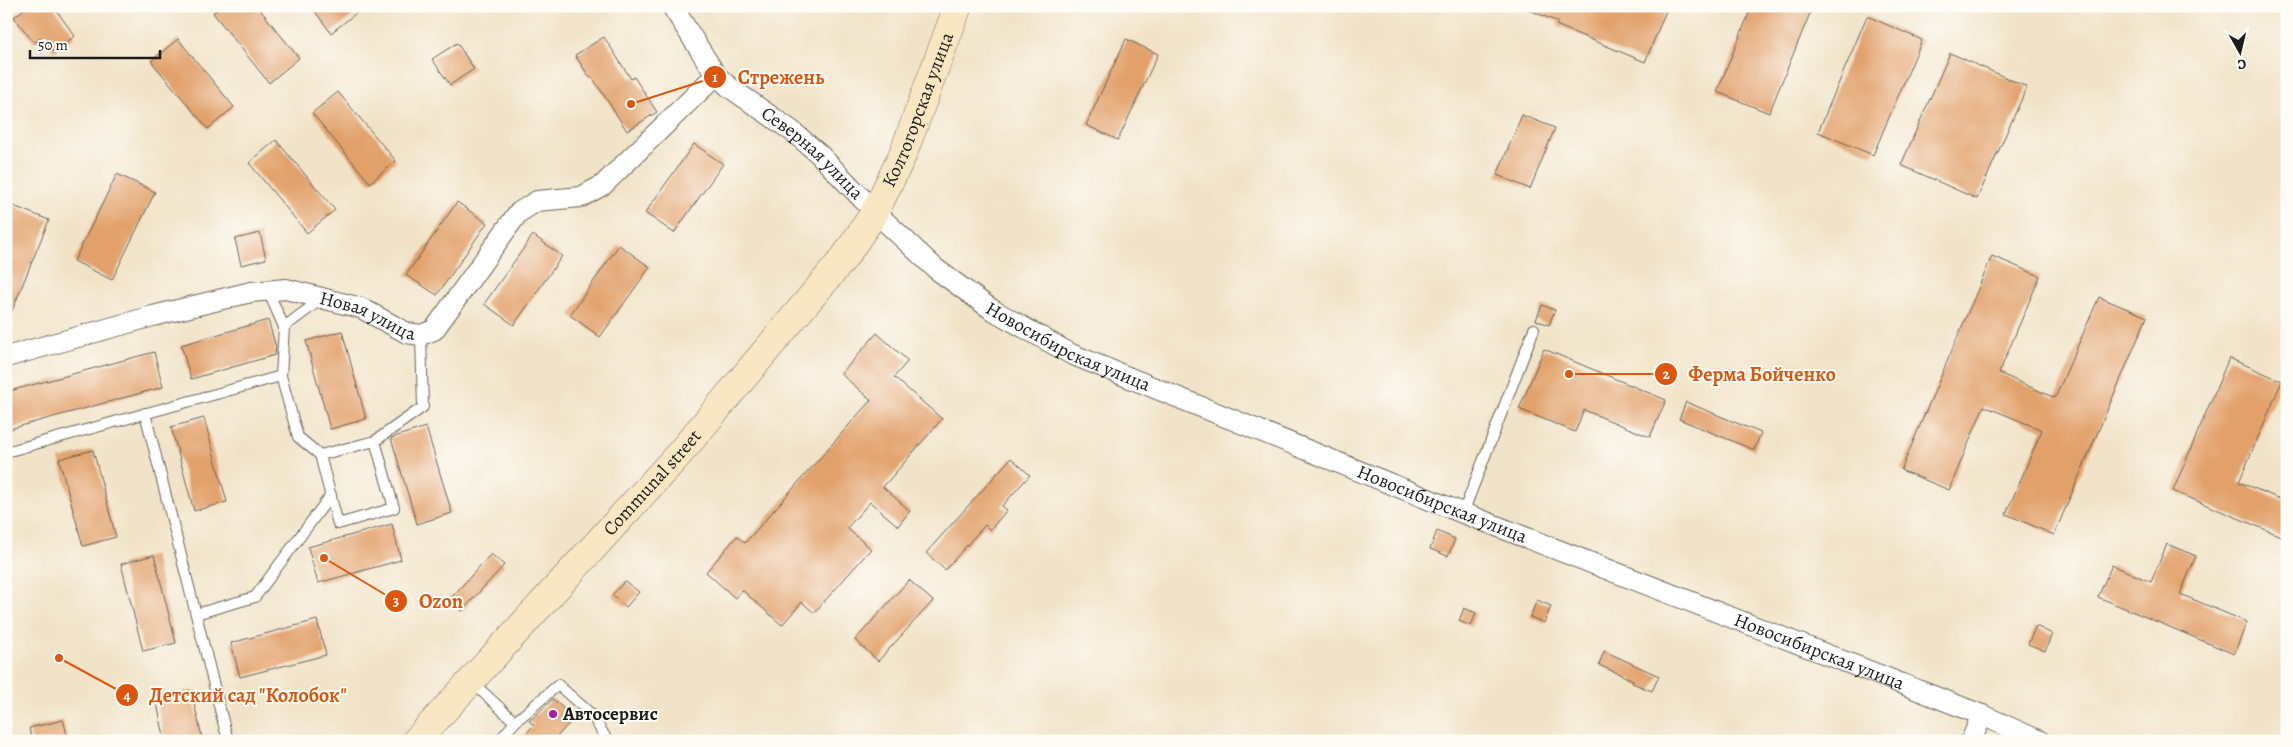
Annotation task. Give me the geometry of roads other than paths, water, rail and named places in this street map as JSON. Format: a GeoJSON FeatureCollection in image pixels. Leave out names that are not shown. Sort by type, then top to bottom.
{"type":"FeatureCollection","features":[{"type":"Feature","properties":{"kind":"main road","name":"Колтогорская улица"},"geometry":{"type":"LineString","coordinates":[[875,212],[902,154],[958,6]]}},
{"type":"Feature","properties":{"kind":"main road","name":"Communal street"},"geometry":{"type":"LineString","coordinates":[[416,741],[679,454],[844,258],[875,212]]}},
{"type":"Feature","properties":{"kind":"street","name":"Северная улица"},"geometry":{"type":"LineString","coordinates":[[672,6],[716,75],[729,87],[792,131],[819,154],[875,212]]}},
{"type":"Feature","properties":{"kind":"street","name":"Новая улица"},"geometry":{"type":"LineString","coordinates":[[6,357],[153,316],[251,292],[286,289],[362,308],[407,333],[421,335],[434,330],[518,213],[537,202],[581,197],[603,184],[716,75]]}},
{"type":"Feature","properties":{"kind":"street","name":"Новосибирская улица"},"geometry":{"type":"LineString","coordinates":[[875,212],[936,270],[991,309],[1072,354],[1463,513],[1982,715],[2040,741]]}},
{"type":"Feature","properties":{"kind":"street"},"geometry":{"type":"LineString","coordinates":[[1971,741],[1982,715]]}},
{"type":"Feature","properties":{"kind":"lane"},"geometry":{"type":"LineString","coordinates":[[268,291],[284,328],[280,376],[298,437],[320,455],[338,524],[394,508],[376,441]]}},
{"type":"Feature","properties":{"kind":"lane"},"geometry":{"type":"LineString","coordinates":[[284,328],[323,298]]}},
{"type":"Feature","properties":{"kind":"lane"},"geometry":{"type":"LineString","coordinates":[[1463,513],[1534,329]]}},
{"type":"Feature","properties":{"kind":"lane"},"geometry":{"type":"LineString","coordinates":[[320,455],[376,441],[423,407],[421,335]]}},
{"type":"Feature","properties":{"kind":"lane"},"geometry":{"type":"LineString","coordinates":[[6,452],[280,376]]}},
{"type":"Feature","properties":{"kind":"lane"},"geometry":{"type":"LineString","coordinates":[[145,413],[228,741]]}},
{"type":"Feature","properties":{"kind":"lane"},"geometry":{"type":"LineString","coordinates":[[196,614],[255,597],[331,495]]}},
{"type":"Feature","properties":{"kind":"lane"},"geometry":{"type":"LineString","coordinates":[[471,680],[516,722]]}},
{"type":"Feature","properties":{"kind":"lane"},"geometry":{"type":"LineString","coordinates":[[499,741],[516,722],[558,685],[592,714],[606,738],[605,741]]}},
{"type":"Feature","properties":{"kind":"place","name":"Стрежень"},"geometry":{"type":"Point","coordinates":[631,104]}},
{"type":"Feature","properties":{"kind":"place","name":"Ферма Бойченко"},"geometry":{"type":"Point","coordinates":[1569,374]}},
{"type":"Feature","properties":{"kind":"place","name":"Ozon"},"geometry":{"type":"Point","coordinates":[324,558]}},
{"type":"Feature","properties":{"kind":"place","name":"Детский сад \"Колобок\""},"geometry":{"type":"Point","coordinates":[59,658]}},
{"type":"Feature","properties":{"kind":"place","name":"Автосервис"},"geometry":{"type":"Point","coordinates":[553,714]}}]}
